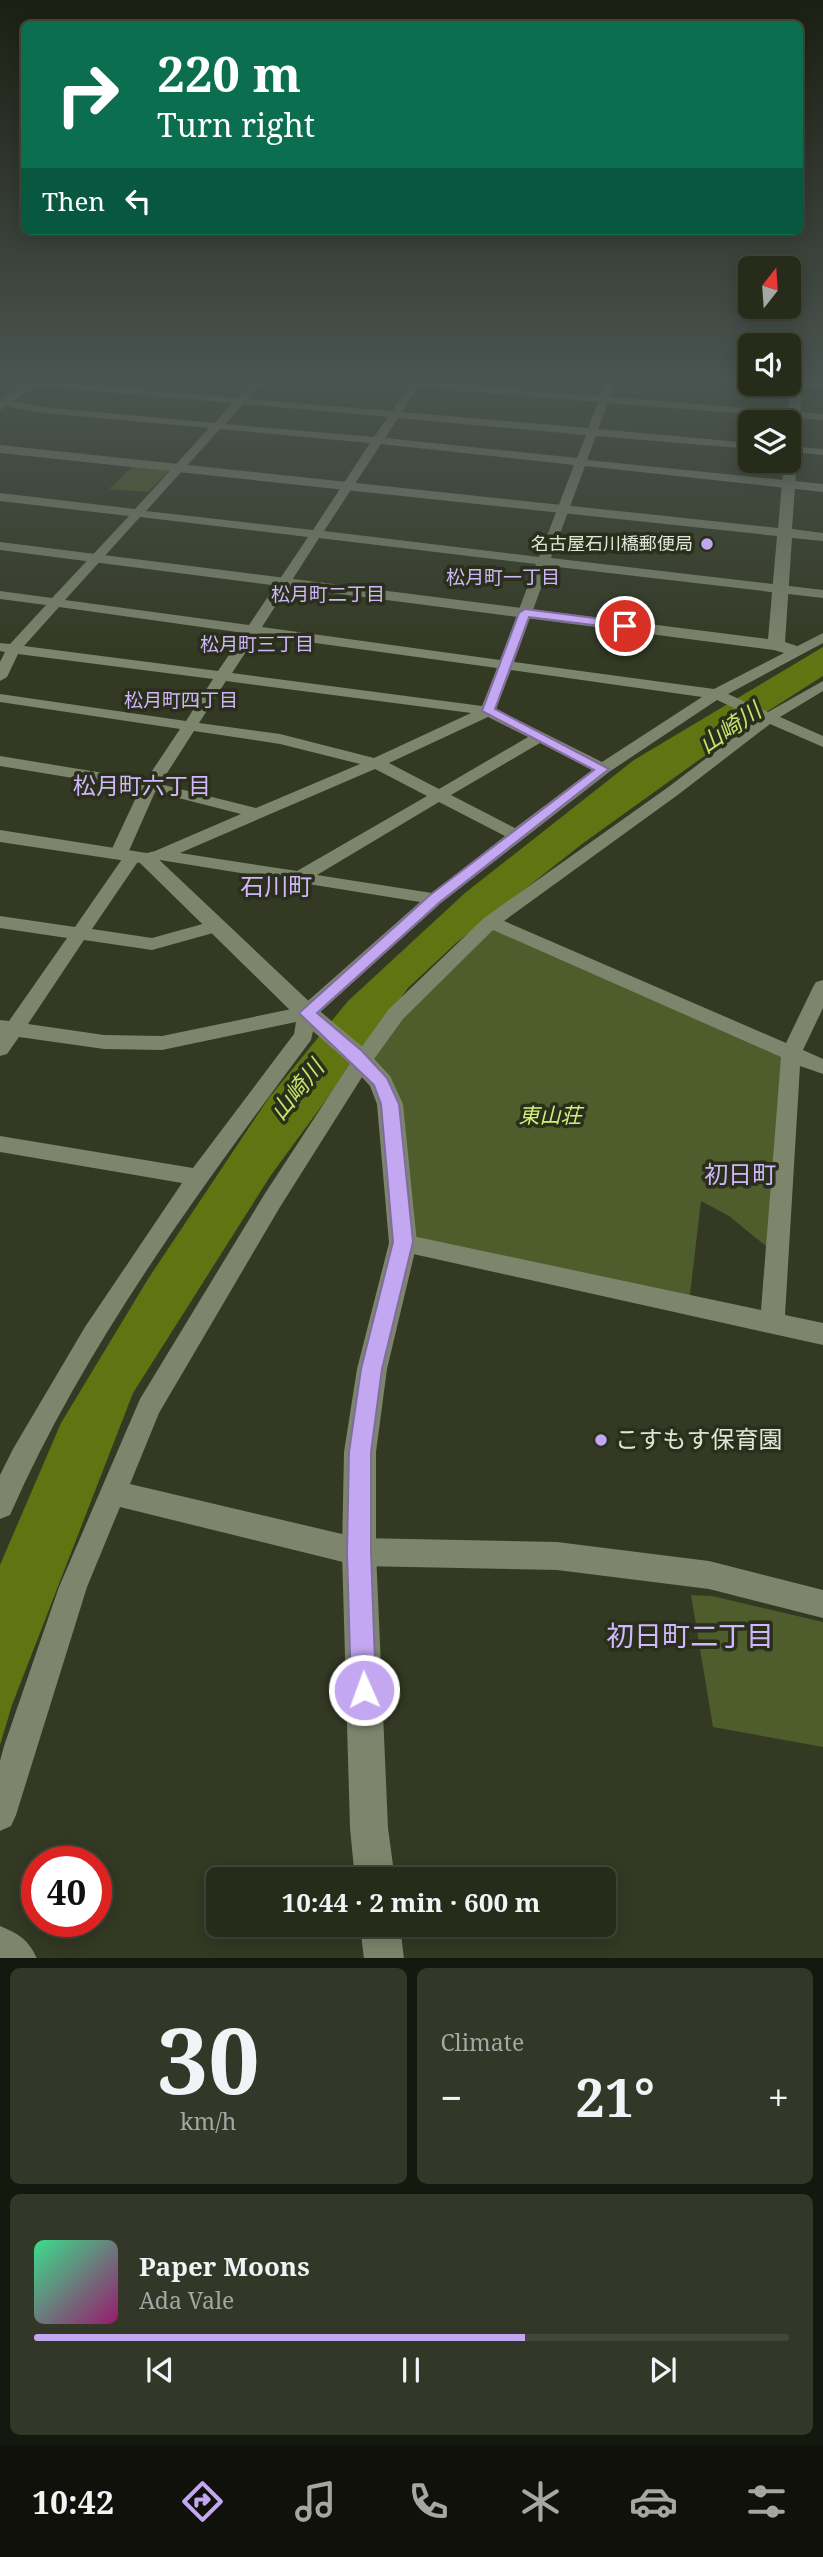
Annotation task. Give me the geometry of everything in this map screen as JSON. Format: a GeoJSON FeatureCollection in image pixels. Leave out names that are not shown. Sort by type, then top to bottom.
{"type":"FeatureCollection","features":[{"type":"Feature","properties":{"kind":"street"},"geometry":{"type":"LineString","coordinates":[[0,677],[7,648],[54,603],[171,475]]}},
{"type":"Feature","properties":{"kind":"street"},"geometry":{"type":"LineString","coordinates":[[254,475],[823,537]]}},
{"type":"Feature","properties":{"kind":"street"},"geometry":{"type":"LineString","coordinates":[[0,1049],[7,1028],[139,856],[150,786],[356,475]]}},
{"type":"Feature","properties":{"kind":"street"},"geometry":{"type":"LineString","coordinates":[[139,856],[255,813],[376,763],[488,711],[575,475]]}},
{"type":"Feature","properties":{"kind":"street"},"geometry":{"type":"LineString","coordinates":[[702,475],[823,488]]}},
{"type":"Feature","properties":{"kind":"street"},"geometry":{"type":"LineString","coordinates":[[776,645],[789,475]]}},
{"type":"Feature","properties":{"kind":"street"},"geometry":{"type":"LineString","coordinates":[[0,497],[823,594]]}},
{"type":"Feature","properties":{"kind":"street"},"geometry":{"type":"LineString","coordinates":[[0,546],[776,645],[794,651]]}},
{"type":"Feature","properties":{"kind":"street"},"geometry":{"type":"LineString","coordinates":[[0,594],[722,696],[823,742]]}},
{"type":"Feature","properties":{"kind":"street"},"geometry":{"type":"LineString","coordinates":[[0,1506],[14,1472],[96,1329],[196,1177],[316,1021],[435,899],[515,835],[603,769],[794,651],[823,637]]}},
{"type":"Feature","properties":{"kind":"street"},"geometry":{"type":"LineString","coordinates":[[7,648],[488,711],[603,769]]}},
{"type":"Feature","properties":{"kind":"street"},"geometry":{"type":"LineString","coordinates":[[0,1815],[73,1587],[149,1407],[359,1058],[396,1014],[490,922],[673,791],[768,716],[823,685]]}},
{"type":"Feature","properties":{"kind":"street"},"geometry":{"type":"LineString","coordinates":[[0,698],[280,739],[376,763],[515,835]]}},
{"type":"Feature","properties":{"kind":"street"},"geometry":{"type":"LineString","coordinates":[[302,876],[537,738]]}},
{"type":"Feature","properties":{"kind":"street"},"geometry":{"type":"LineString","coordinates":[[0,761],[150,786],[255,813]]}},
{"type":"Feature","properties":{"kind":"street"},"geometry":{"type":"LineString","coordinates":[[0,836],[302,876],[435,899]]}},
{"type":"Feature","properties":{"kind":"street"},"geometry":{"type":"LineString","coordinates":[[139,856],[359,1058],[381,1082],[390,1104],[403,1242],[372,1369],[360,1452],[359,1552],[369,1828],[374,1867]]}},
{"type":"Feature","properties":{"kind":"street"},"geometry":{"type":"LineString","coordinates":[[0,922],[152,944],[217,926]]}},
{"type":"Feature","properties":{"kind":"street"},"geometry":{"type":"LineString","coordinates":[[490,922],[823,1067]]}},
{"type":"Feature","properties":{"kind":"street"},"geometry":{"type":"LineString","coordinates":[[772,1321],[791,1054],[823,987]]}},
{"type":"Feature","properties":{"kind":"street"},"geometry":{"type":"LineString","coordinates":[[7,1028],[104,1042],[162,1043],[316,1021]]}},
{"type":"Feature","properties":{"kind":"street"},"geometry":{"type":"LineString","coordinates":[[0,1144],[196,1177]]}},
{"type":"Feature","properties":{"kind":"street"},"geometry":{"type":"LineString","coordinates":[[403,1242],[823,1334]]}},
{"type":"Feature","properties":{"kind":"street"},"geometry":{"type":"LineString","coordinates":[[111,1492],[359,1552],[557,1556],[709,1575],[823,1604]]}},
{"type":"Feature","properties":{"kind":"street"},"geometry":{"type":"LineString","coordinates":[[381,1937],[384,1958]]}},
{"type":"Feature","properties":{"kind":"street"},"geometry":{"type":"LineString","coordinates":[[0,1946],[17,1958]]}},
{"type":"Feature","properties":{"kind":"green space"},"geometry":{"type":"Polygon","coordinates":[[[123,475],[165,475],[148,492],[109,489],[123,475]]]}},
{"type":"Feature","properties":{"kind":"green space","name":"東山荘"},"geometry":{"type":"Polygon","coordinates":[[[490,922],[791,1054],[777,1255],[729,1216],[701,1201],[689,1303],[403,1243],[390,1104],[356,1055],[490,922]]]}},
{"type":"Feature","properties":{"kind":"green space"},"geometry":{"type":"Polygon","coordinates":[[[691,1595],[712,1596],[823,1622],[823,1747],[713,1727],[691,1595]]]}},
{"type":"Feature","properties":{"kind":"water","name":"山崎川"},"geometry":{"type":"Polygon","coordinates":[[[823,647],[823,676],[760,716],[582,844],[456,943],[408,988],[271,1175],[133,1393],[12,1705],[0,1745],[0,1565],[61,1423],[148,1279],[268,1099],[348,1001],[465,893],[634,760],[823,647]]]}},
{"type":"Feature","properties":{"kind":"place","name":"名古屋石川橋郵便局"},"geometry":{"type":"Point","coordinates":[707,544]}},
{"type":"Feature","properties":{"kind":"place","name":"こすもす保育園"},"geometry":{"type":"Point","coordinates":[601,1440]}},
{"type":"Feature","properties":{"kind":"district","name":"松月町一丁目"},"geometry":{"type":"Point","coordinates":[503,577]}},
{"type":"Feature","properties":{"kind":"district","name":"松月町二丁目"},"geometry":{"type":"Point","coordinates":[328,594]}},
{"type":"Feature","properties":{"kind":"district","name":"松月町三丁目"},"geometry":{"type":"Point","coordinates":[257,644]}},
{"type":"Feature","properties":{"kind":"district","name":"松月町四丁目"},"geometry":{"type":"Point","coordinates":[181,700]}},
{"type":"Feature","properties":{"kind":"district","name":"松月町六丁目"},"geometry":{"type":"Point","coordinates":[142,786]}},
{"type":"Feature","properties":{"kind":"district","name":"石川町"},"geometry":{"type":"Point","coordinates":[276,887]}},
{"type":"Feature","properties":{"kind":"district","name":"初日町"},"geometry":{"type":"Point","coordinates":[740,1175]}},
{"type":"Feature","properties":{"kind":"district","name":"初日町二丁目"},"geometry":{"type":"Point","coordinates":[690,1636]}},
{"type":"Feature","properties":{"kind":"route"},"geometry":{"type":"LineString","coordinates":[[364,1690],[359,1552],[360,1452],[372,1369],[403,1242],[390,1104],[381,1082],[356,1055],[307,1013],[435,899],[603,769],[488,711],[525,613],[625,626]]}}]}
